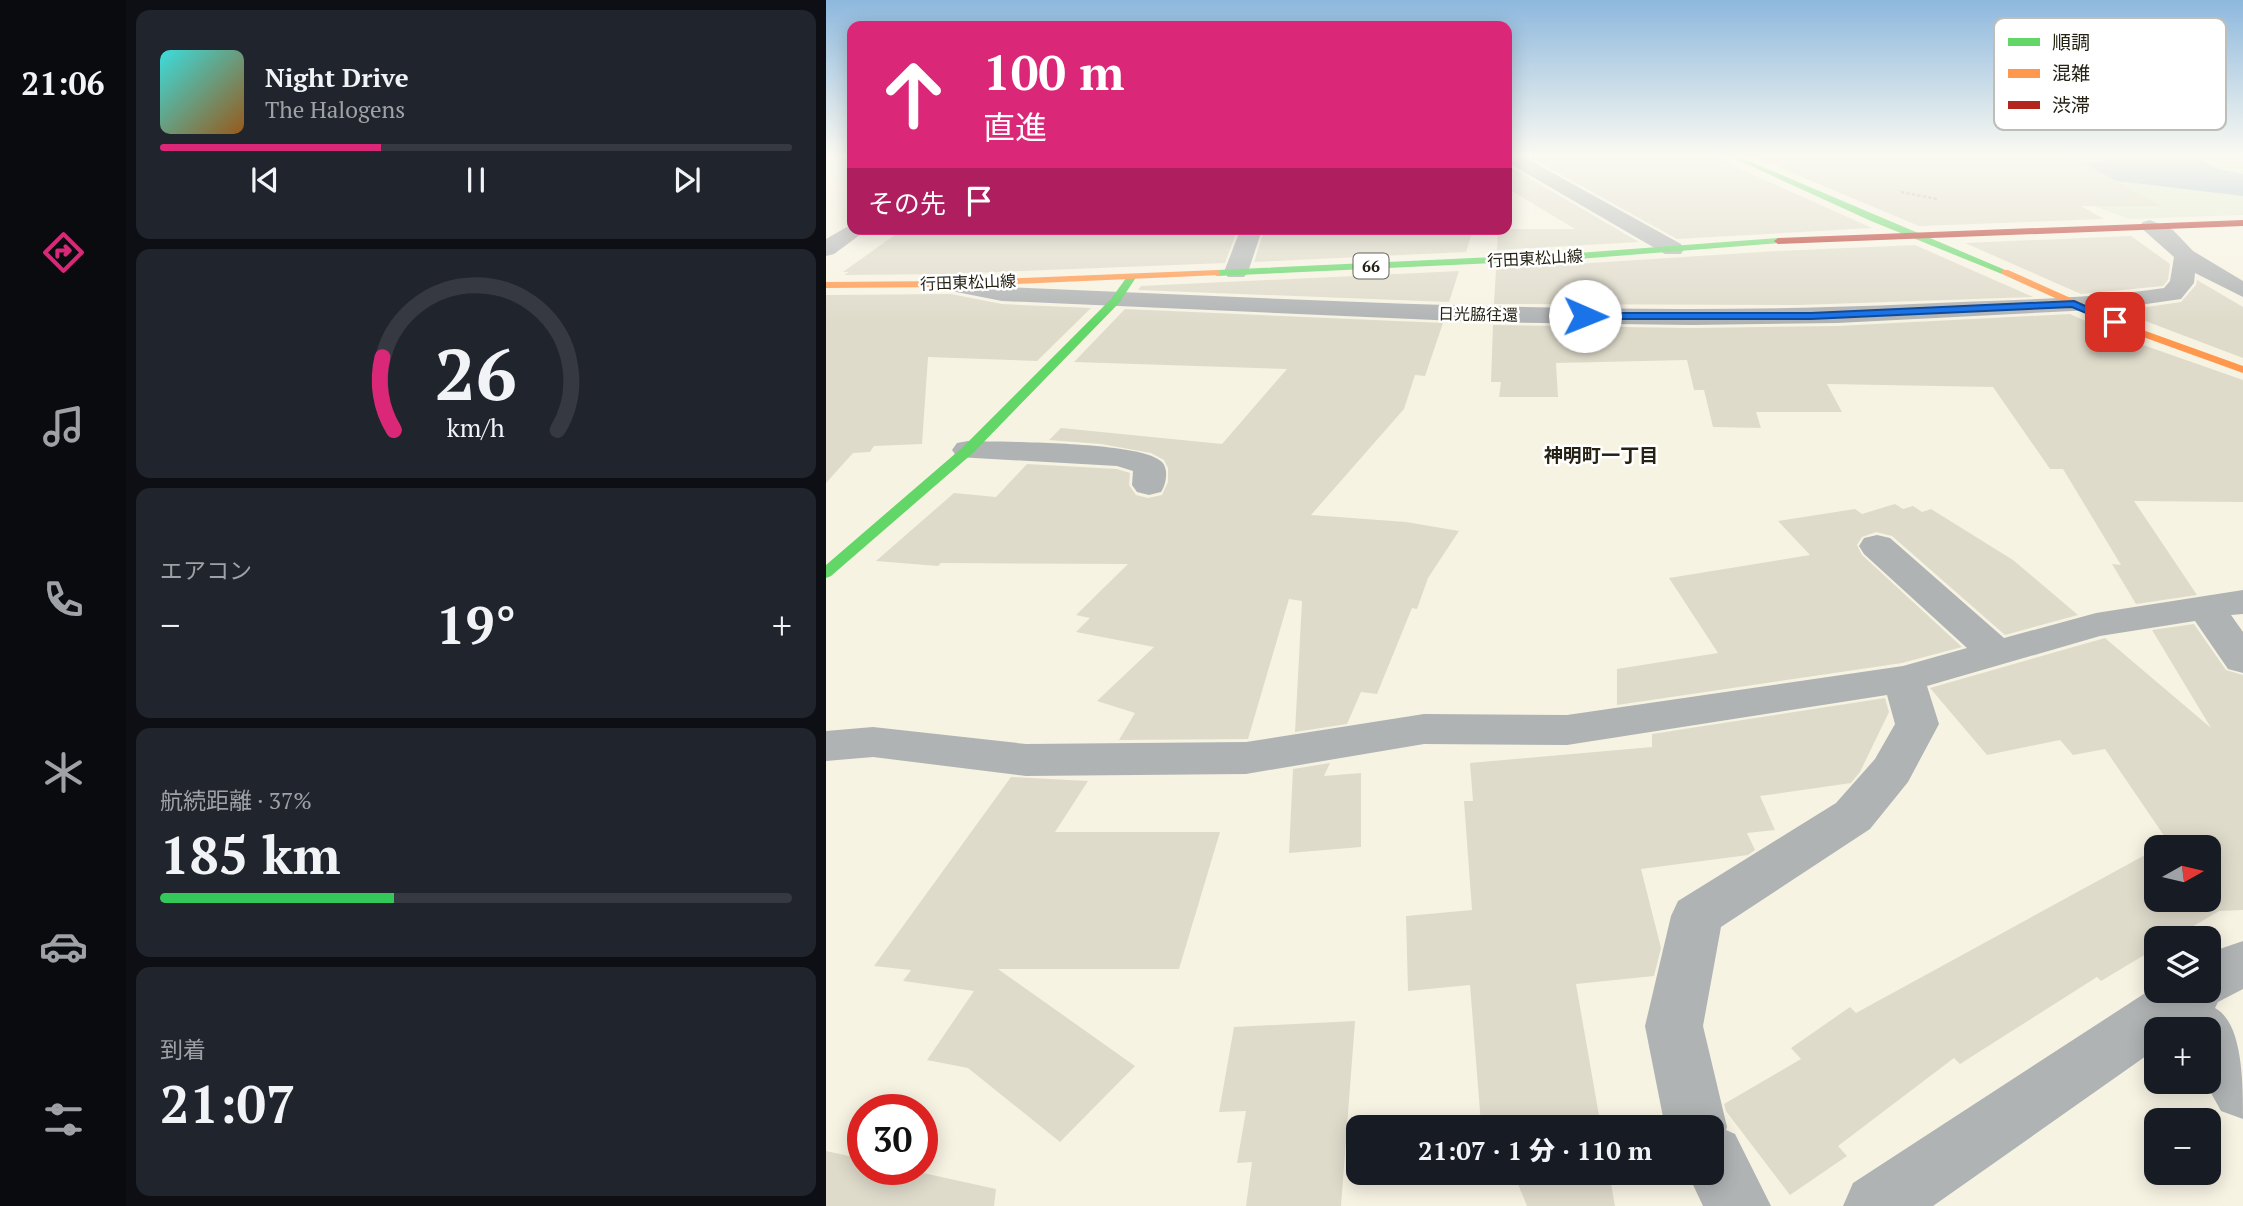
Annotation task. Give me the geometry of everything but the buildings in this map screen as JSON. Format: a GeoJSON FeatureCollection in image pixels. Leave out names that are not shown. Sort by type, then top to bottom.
{"type":"FeatureCollection","features":[{"type":"Feature","properties":{"kind":"main road"},"geometry":{"type":"LineString","coordinates":[[1859,212],[1968,255],[2136,331],[2243,370]]}},
{"type":"Feature","properties":{"kind":"main road","name":"行田東松山線"},"geometry":{"type":"LineString","coordinates":[[826,285],[949,284],[1236,272],[1578,256],[1915,235],[2243,223]]}},
{"type":"Feature","properties":{"kind":"main road"},"geometry":{"type":"LineString","coordinates":[[826,573],[968,450],[1115,301],[1132,276]]}},
{"type":"Feature","properties":{"kind":"street"},"geometry":{"type":"LineString","coordinates":[[1609,212],[1673,249]]}},
{"type":"Feature","properties":{"kind":"street"},"geometry":{"type":"LineString","coordinates":[[2150,226],[2165,235],[2185,256],[2243,290]]}},
{"type":"Feature","properties":{"kind":"street"},"geometry":{"type":"LineString","coordinates":[[826,249],[848,235]]}},
{"type":"Feature","properties":{"kind":"street"},"geometry":{"type":"LineString","coordinates":[[1236,272],[1249,235]]}},
{"type":"Feature","properties":{"kind":"street","name":"日光脇往還"},"geometry":{"type":"LineString","coordinates":[[949,284],[1002,294],[1115,301],[1453,313],[1691,317],[1837,315],[2112,302],[2172,294],[2182,284],[2185,256]]}},
{"type":"Feature","properties":{"kind":"street"},"geometry":{"type":"LineString","coordinates":[[968,450],[1119,457],[1149,466],[1149,485]]}},
{"type":"Feature","properties":{"kind":"street"},"geometry":{"type":"LineString","coordinates":[[1877,546],[1994,652]]}},
{"type":"Feature","properties":{"kind":"street"},"geometry":{"type":"LineString","coordinates":[[826,746],[873,742],[1026,760],[1246,758],[1424,729],[1567,730],[1904,679],[2096,625],[2225,606],[2243,660]]}},
{"type":"Feature","properties":{"kind":"street"},"geometry":{"type":"LineString","coordinates":[[1692,1115],[1674,1026],[1697,916],[1853,816],[1892,770],[1917,724],[1904,679]]}},
{"type":"Feature","properties":{"kind":"street"},"geometry":{"type":"LineString","coordinates":[[1876,1206],[2202,1006],[2232,967],[2243,964]]}},
{"type":"Feature","properties":{"kind":"street"},"geometry":{"type":"LineString","coordinates":[[2202,1006],[2243,1091]]}},
{"type":"Feature","properties":{"kind":"street"},"geometry":{"type":"LineString","coordinates":[[1724,1179],[1738,1206]]}},
{"type":"Feature","properties":{"kind":"green space"},"geometry":{"type":"Polygon","coordinates":[[[2111,212],[2243,212],[2243,215],[2129,219],[2111,212]]]}},
{"type":"Feature","properties":{"kind":"traffic: fast"},"geometry":{"type":"LineString","coordinates":[[1859,212],[2005,272]]}},
{"type":"Feature","properties":{"kind":"traffic: fast"},"geometry":{"type":"LineString","coordinates":[[1217,273],[1578,256],[1778,241]]}},
{"type":"Feature","properties":{"kind":"traffic: fast"},"geometry":{"type":"LineString","coordinates":[[826,573],[968,450],[1115,301],[1132,276]]}},
{"type":"Feature","properties":{"kind":"traffic: slow"},"geometry":{"type":"LineString","coordinates":[[2005,272],[2136,331],[2243,370]]}},
{"type":"Feature","properties":{"kind":"traffic: slow"},"geometry":{"type":"LineString","coordinates":[[826,285],[949,284],[1217,273]]}},
{"type":"Feature","properties":{"kind":"traffic: jam"},"geometry":{"type":"LineString","coordinates":[[1778,241],[2243,223]]}},
{"type":"Feature","properties":{"kind":"district","name":"神明町一丁目"},"geometry":{"type":"Point","coordinates":[1601,455]}},
{"type":"Feature","properties":{"kind":"route"},"geometry":{"type":"LineString","coordinates":[[1585,316],[1811,316],[2074,304],[2115,322]]}}]}
